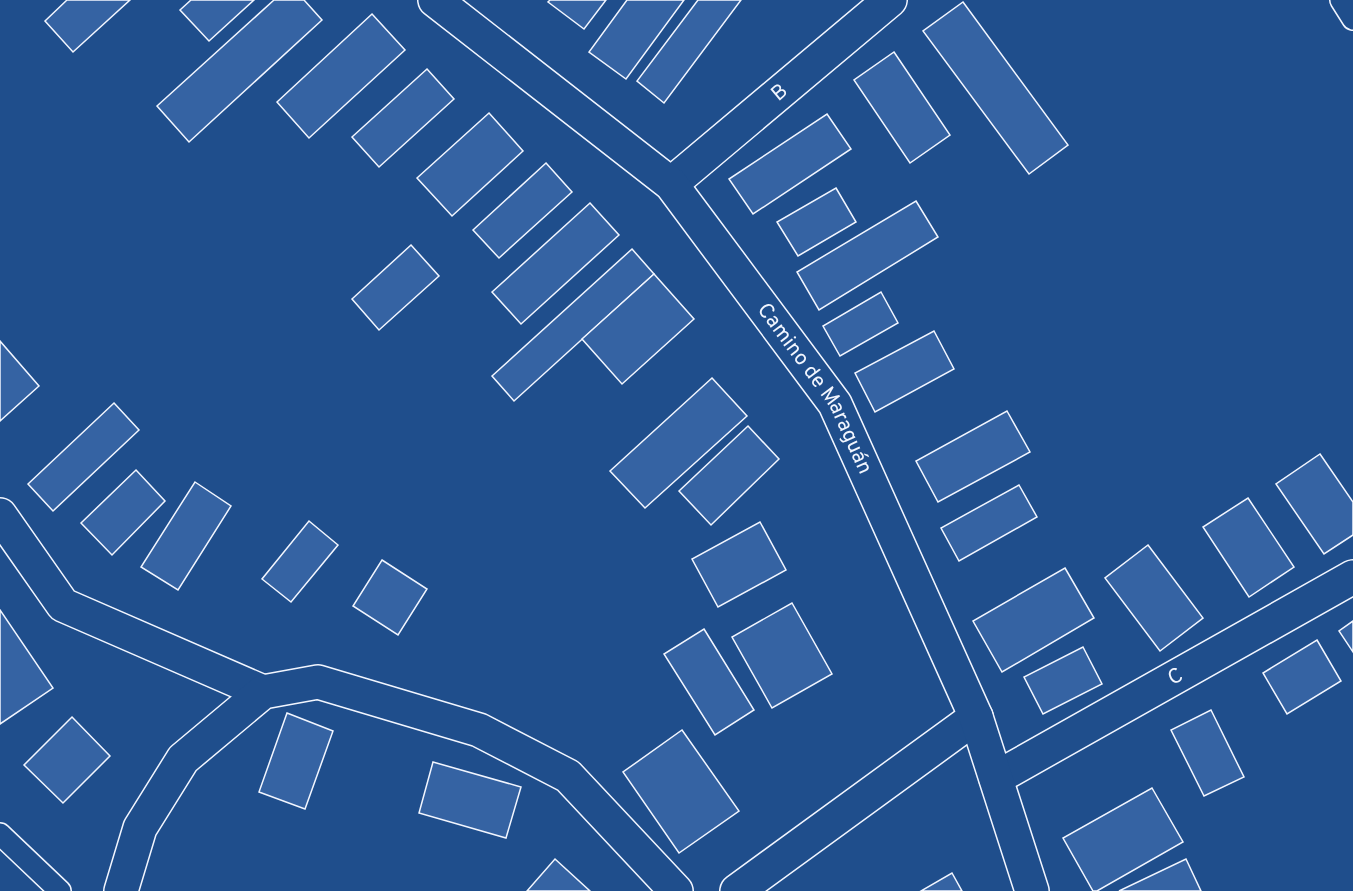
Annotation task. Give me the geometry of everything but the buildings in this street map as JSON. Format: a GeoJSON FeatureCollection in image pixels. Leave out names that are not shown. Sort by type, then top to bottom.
{"type":"FeatureCollection","features":[{"type":"Feature","properties":{"kind":"street","name":"Camino de Maraguán"},"geometry":{"type":"LineString","coordinates":[[435,0],[671,184],[835,404],[976,717],[1032,891]]}},
{"type":"Feature","properties":{"kind":"street","name":"B"},"geometry":{"type":"LineString","coordinates":[[671,184],[890,0]]}},
{"type":"Feature","properties":{"kind":"street"},"geometry":{"type":"LineString","coordinates":[[0,515],[63,605],[263,692]]}},
{"type":"Feature","properties":{"kind":"street","name":"C"},"geometry":{"type":"LineString","coordinates":[[996,778],[1353,577]]}},
{"type":"Feature","properties":{"kind":"street"},"geometry":{"type":"LineString","coordinates":[[121,891],[140,828],[183,759],[263,692],[318,682],[479,730],[568,776],[676,891]]}},
{"type":"Feature","properties":{"kind":"street"},"geometry":{"type":"LineString","coordinates":[[737,891],[976,717]]}},
{"type":"Feature","properties":{"kind":"lane"},"geometry":{"type":"LineString","coordinates":[[1341,0],[1353,19]]}},
{"type":"Feature","properties":{"kind":"lane"},"geometry":{"type":"LineString","coordinates":[[0,834],[60,891]]}}]}
